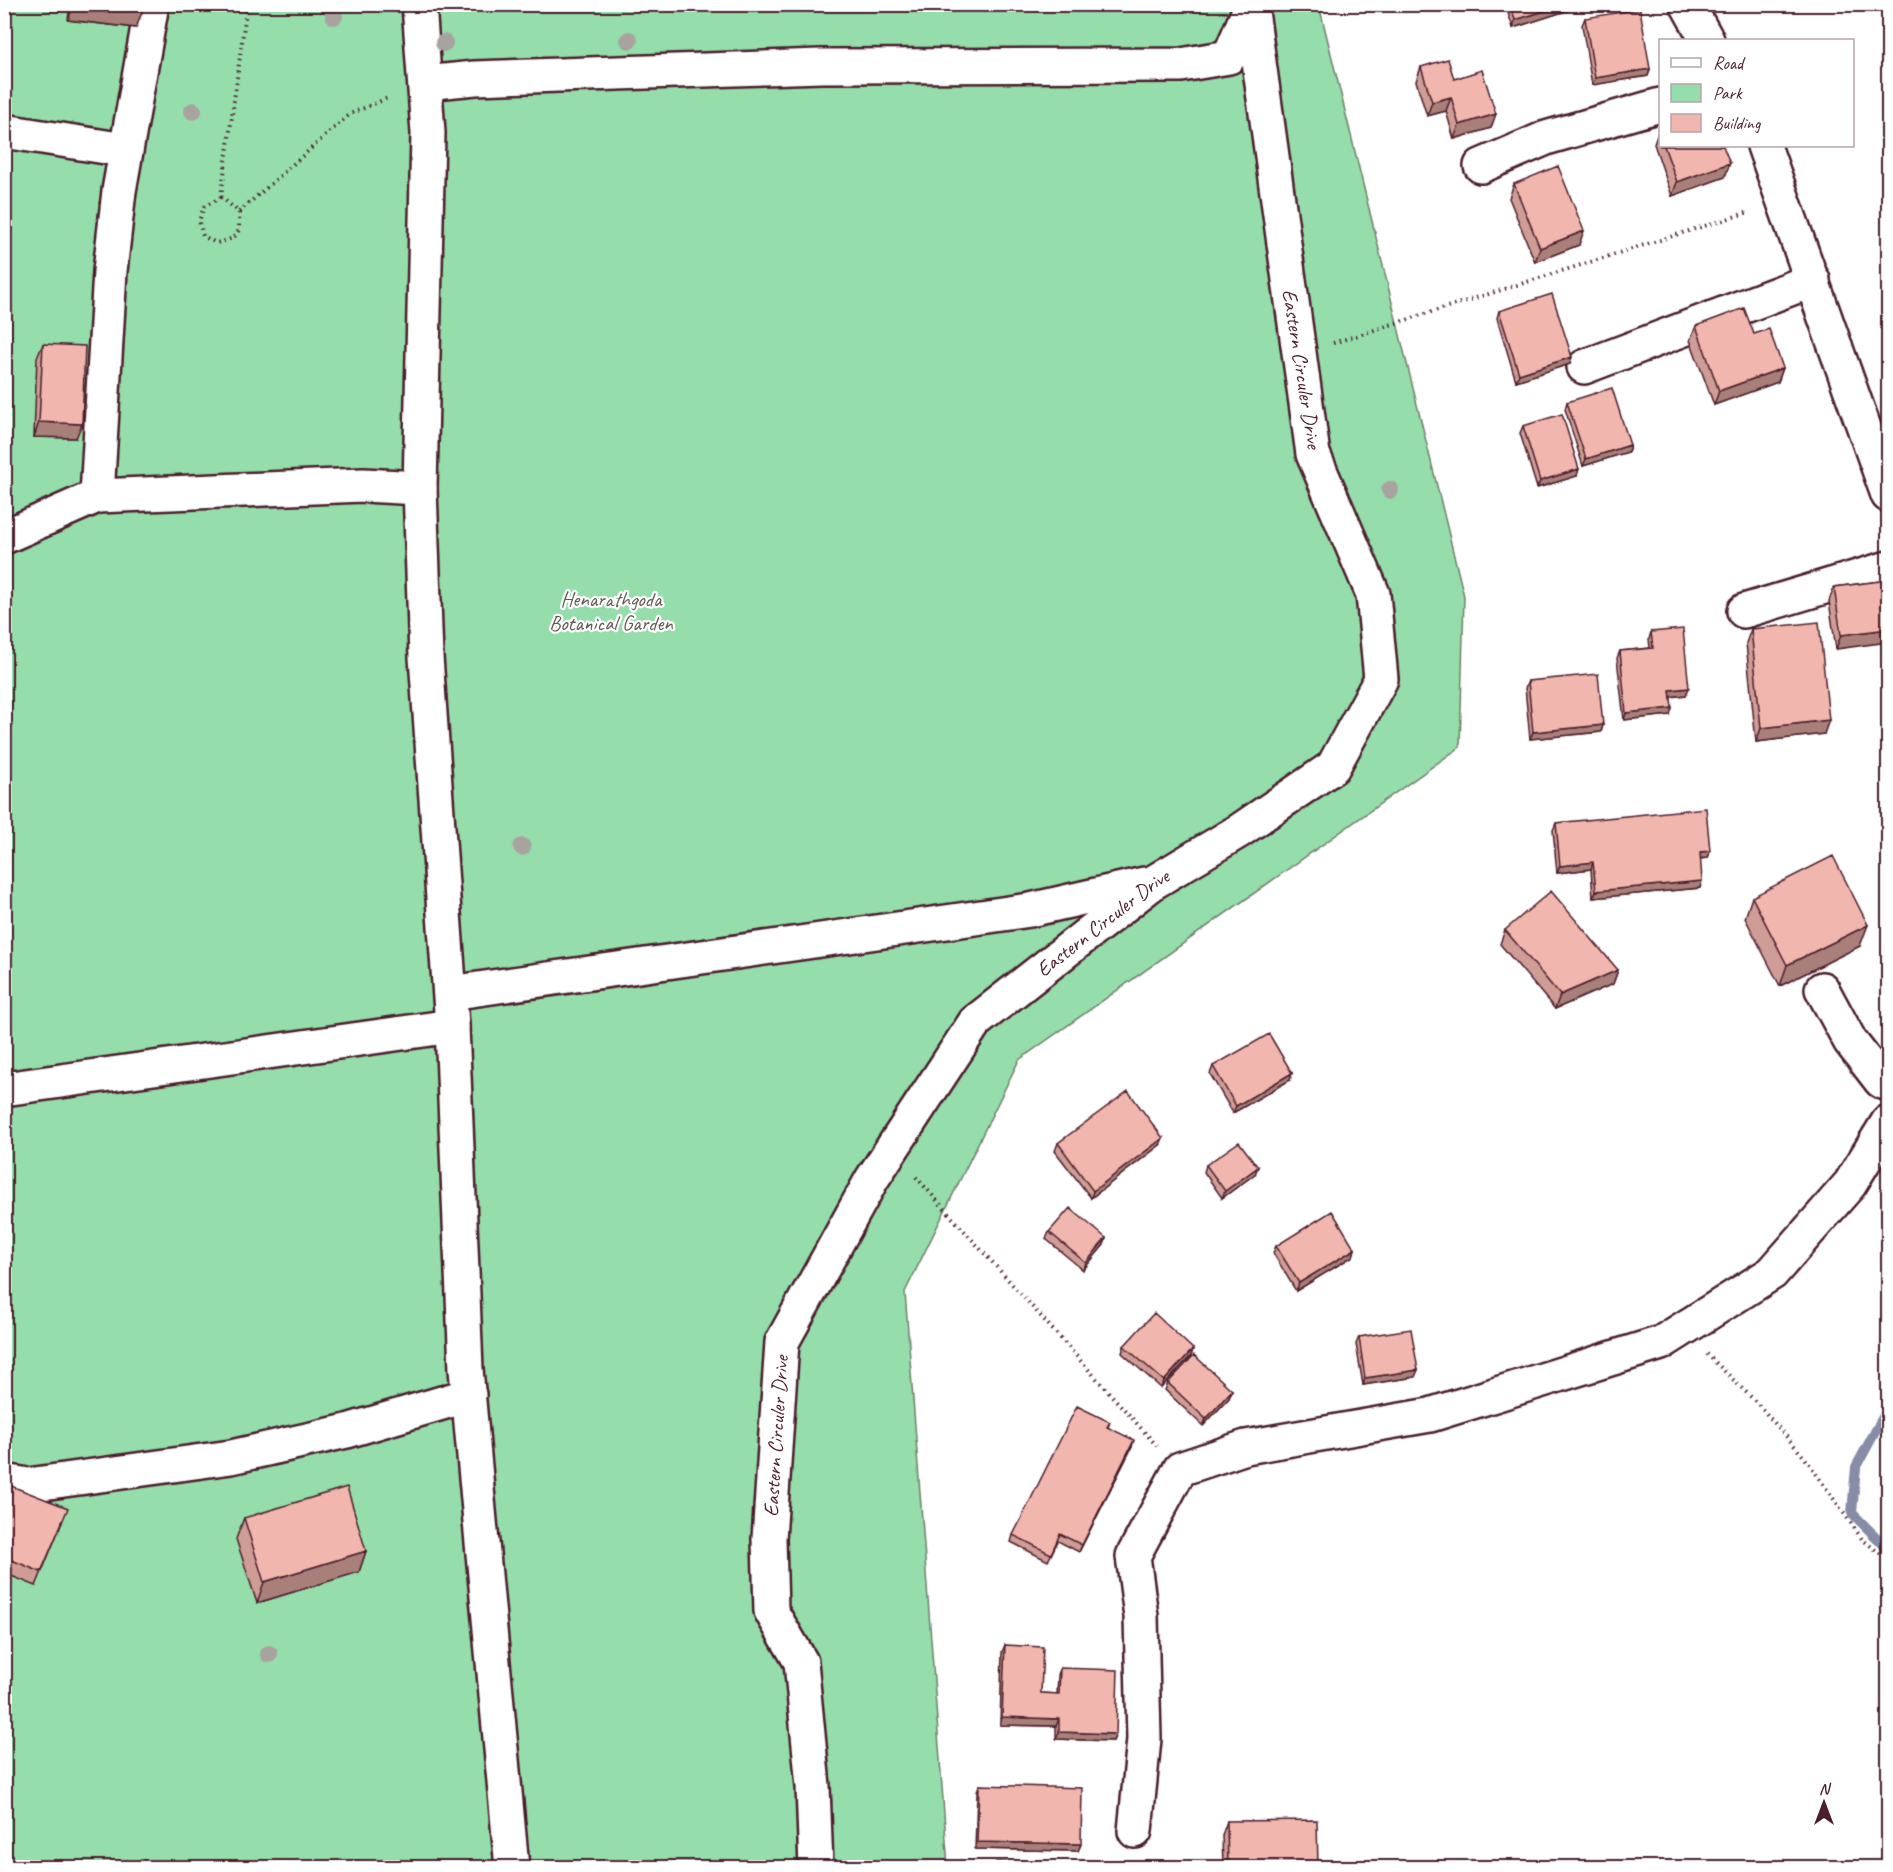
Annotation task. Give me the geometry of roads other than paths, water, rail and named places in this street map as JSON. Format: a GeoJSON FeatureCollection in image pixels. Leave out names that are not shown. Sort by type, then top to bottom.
{"type":"FeatureCollection","features":[{"type":"Feature","properties":{"kind":"street"},"geometry":{"type":"LineString","coordinates":[[97,496],[110,272],[125,150],[152,4]]}},
{"type":"Feature","properties":{"kind":"street"},"geometry":{"type":"LineString","coordinates":[[419,4],[428,133],[420,489],[426,657],[452,1026],[469,1395],[512,1868]]}},
{"type":"Feature","properties":{"kind":"street"},"geometry":{"type":"LineString","coordinates":[[1687,4],[1706,39]]}},
{"type":"Feature","properties":{"kind":"street"},"geometry":{"type":"LineString","coordinates":[[424,83],[475,78],[821,66],[1180,65],[1229,57],[1251,5]]}},
{"type":"Feature","properties":{"kind":"street","name":"Eastern Circuler Drive"},"geometry":{"type":"LineString","coordinates":[[816,1868],[813,1786],[801,1662],[771,1611],[769,1539],[782,1342],[872,1179],[975,1022],[1154,882],[1239,831],[1333,767],[1381,679],[1373,594],[1313,454],[1251,5]]}},
{"type":"Feature","properties":{"kind":"street"},"geometry":{"type":"LineString","coordinates":[[1481,166],[1546,138],[1659,105]]}},
{"type":"Feature","properties":{"kind":"street"},"geometry":{"type":"LineString","coordinates":[[4,130],[125,150]]}},
{"type":"Feature","properties":{"kind":"street"},"geometry":{"type":"LineString","coordinates":[[1764,147],[1888,495]]}},
{"type":"Feature","properties":{"kind":"street"},"geometry":{"type":"LineString","coordinates":[[1584,368],[1813,280]]}},
{"type":"Feature","properties":{"kind":"street"},"geometry":{"type":"LineString","coordinates":[[4,537],[97,496],[363,485],[420,489]]}},
{"type":"Feature","properties":{"kind":"street"},"geometry":{"type":"LineString","coordinates":[[1744,611],[1888,568]]}},
{"type":"Feature","properties":{"kind":"street"},"geometry":{"type":"LineString","coordinates":[[450,993],[1030,910],[1154,882]]}},
{"type":"Feature","properties":{"kind":"street"},"geometry":{"type":"LineString","coordinates":[[1822,989],[1850,1041],[1881,1081],[1888,1084]]}},
{"type":"Feature","properties":{"kind":"street"},"geometry":{"type":"LineString","coordinates":[[4,1089],[452,1026]]}},
{"type":"Feature","properties":{"kind":"street"},"geometry":{"type":"LineString","coordinates":[[1135,1831],[1144,1739],[1142,1616],[1133,1556],[1180,1469],[1246,1447],[1430,1415],[1660,1343],[1683,1331],[1772,1273],[1850,1184],[1888,1122]]}},
{"type":"Feature","properties":{"kind":"street"},"geometry":{"type":"LineString","coordinates":[[4,1481],[28,1485],[231,1457],[347,1431],[469,1395]]}},
{"type":"Feature","properties":{"kind":"waterway"},"geometry":{"type":"LineString","coordinates":[[1888,1408],[1856,1467],[1852,1513],[1888,1549]]}},
{"type":"Feature","properties":{"kind":"park label","name":"Henarathgoda Botanical Garden"},"geometry":{"type":"Point","coordinates":[611,611]}}]}
